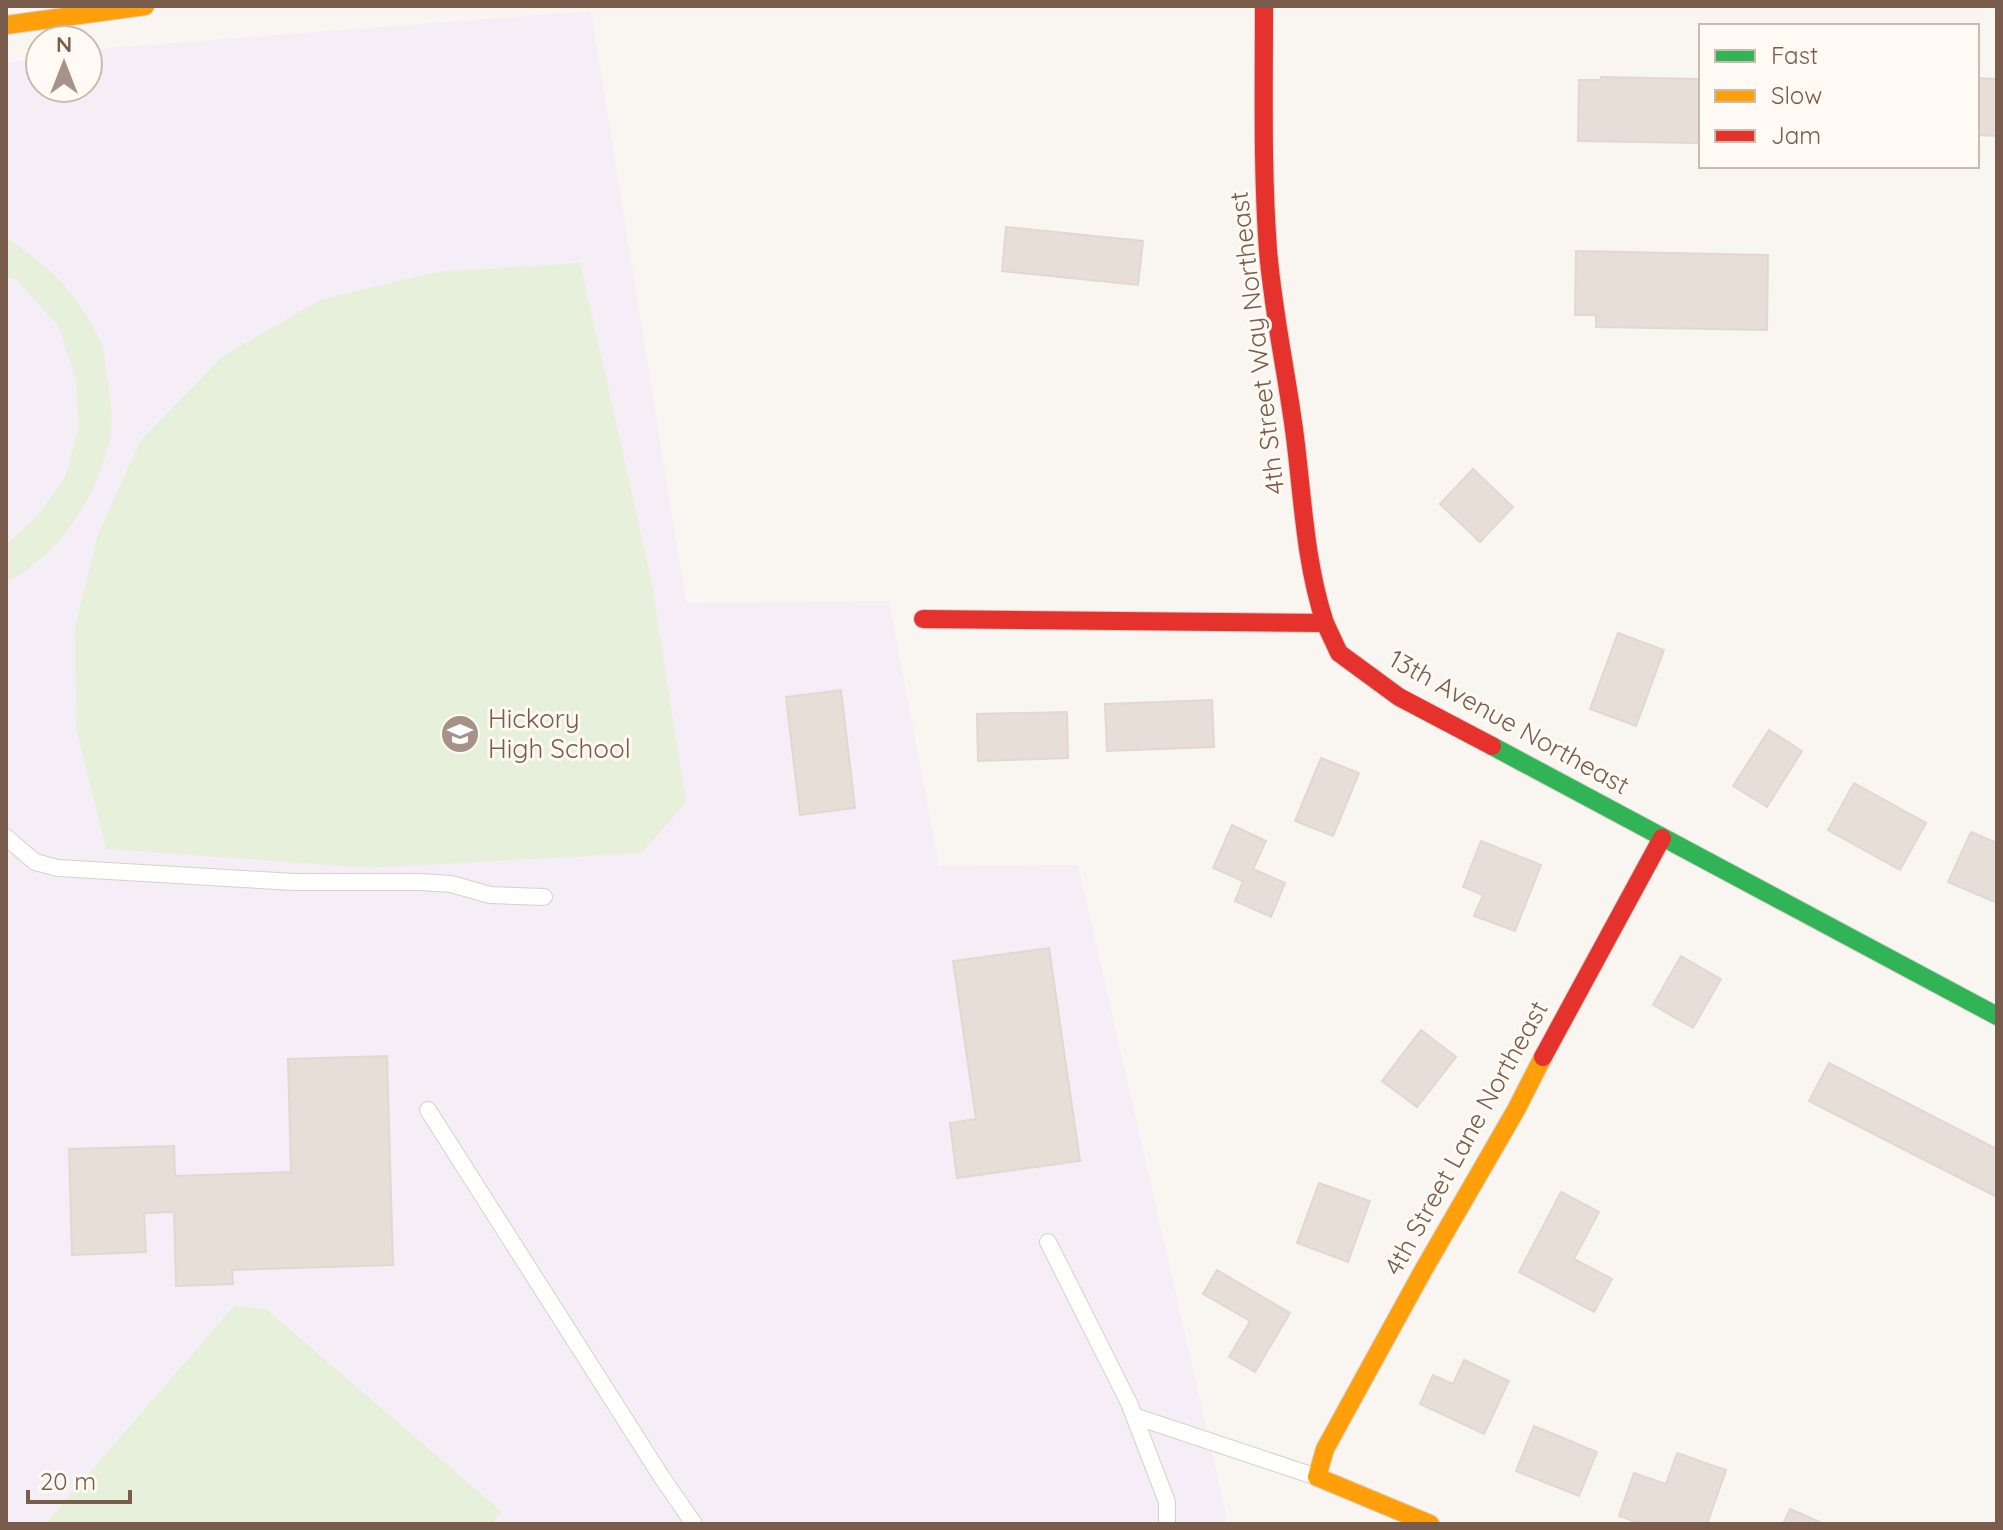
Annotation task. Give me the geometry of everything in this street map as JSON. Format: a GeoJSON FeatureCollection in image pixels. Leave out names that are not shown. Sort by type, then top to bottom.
{"type":"FeatureCollection","features":[{"type":"Feature","properties":{"kind":"street"},"geometry":{"type":"LineString","coordinates":[[6,25],[112,8],[145,6]]}},
{"type":"Feature","properties":{"kind":"street","name":"4th Street Way Northeast"},"geometry":{"type":"LineString","coordinates":[[1264,6],[1264,180],[1269,254],[1311,574],[1325,623]]}},
{"type":"Feature","properties":{"kind":"street"},"geometry":{"type":"LineString","coordinates":[[923,619],[1325,623]]}},
{"type":"Feature","properties":{"kind":"street","name":"13th Avenue Northeast"},"geometry":{"type":"LineString","coordinates":[[1325,623],[1339,653],[1399,697],[1997,1016]]}},
{"type":"Feature","properties":{"kind":"street","name":"4th Street Lane Northeast"},"geometry":{"type":"LineString","coordinates":[[1318,1471],[1325,1449],[1516,1110],[1662,838]]}},
{"type":"Feature","properties":{"kind":"street"},"geometry":{"type":"LineString","coordinates":[[1318,1471],[1430,1524]]}},
{"type":"Feature","properties":{"kind":"lane"},"geometry":{"type":"LineString","coordinates":[[6,837],[35,862],[58,868],[294,882],[421,882],[451,884],[490,895],[544,897]]}},
{"type":"Feature","properties":{"kind":"lane"},"geometry":{"type":"LineString","coordinates":[[428,1110],[694,1524]]}},
{"type":"Feature","properties":{"kind":"lane"},"geometry":{"type":"LineString","coordinates":[[1048,1242],[1129,1403],[1167,1502],[1167,1524]]}},
{"type":"Feature","properties":{"kind":"lane"},"geometry":{"type":"LineString","coordinates":[[1134,1416],[1318,1471]]}},
{"type":"Feature","properties":{"kind":"shaded area","name":"Hickory High School"},"geometry":{"type":"Polygon","coordinates":[[[591,11],[686,603],[889,601],[939,866],[1078,865],[1226,1524],[6,1524],[6,63],[24,60],[24,104],[104,104],[104,49],[591,11]]]}},
{"type":"Feature","properties":{"kind":"green space"},"geometry":{"type":"Polygon","coordinates":[[[6,238],[54,275],[74,297],[94,329],[104,353],[112,422],[105,459],[74,522],[43,557],[6,582],[6,545],[39,514],[66,475],[79,426],[76,378],[57,324],[16,280],[6,276],[6,238]]]}},
{"type":"Feature","properties":{"kind":"green space"},"geometry":{"type":"Polygon","coordinates":[[[580,263],[651,579],[686,802],[642,853],[370,868],[106,849],[76,728],[75,627],[98,534],[141,440],[223,356],[320,300],[437,272],[580,263]]]}},
{"type":"Feature","properties":{"kind":"green space"},"geometry":{"type":"Polygon","coordinates":[[[234,1306],[266,1309],[502,1512],[491,1524],[45,1524],[234,1306]]]}},
{"type":"Feature","properties":{"kind":"building"},"geometry":{"type":"Polygon","coordinates":[[[1601,77],[1699,79],[1699,143],[1578,141],[1579,80],[1601,80],[1601,77]]]}},
{"type":"Feature","properties":{"kind":"building"},"geometry":{"type":"Polygon","coordinates":[[[1979,78],[1997,79],[1997,136],[1979,135],[1979,78]]]}},
{"type":"Feature","properties":{"kind":"building"},"geometry":{"type":"Polygon","coordinates":[[[1006,227],[1143,241],[1138,285],[1002,271],[1006,227]]]}},
{"type":"Feature","properties":{"kind":"building"},"geometry":{"type":"Polygon","coordinates":[[[1576,251],[1768,255],[1767,330],[1596,327],[1596,315],[1575,315],[1576,251]]]}},
{"type":"Feature","properties":{"kind":"building"},"geometry":{"type":"Polygon","coordinates":[[[1473,469],[1513,507],[1480,542],[1440,504],[1473,469]]]}},
{"type":"Feature","properties":{"kind":"building"},"geometry":{"type":"Polygon","coordinates":[[[1618,633],[1664,650],[1636,726],[1590,709],[1618,633]]]}},
{"type":"Feature","properties":{"kind":"building"},"geometry":{"type":"Polygon","coordinates":[[[841,690],[855,808],[800,815],[786,697],[841,690]]]}},
{"type":"Feature","properties":{"kind":"building"},"geometry":{"type":"Polygon","coordinates":[[[1212,700],[1214,747],[1107,751],[1105,704],[1212,700]]]}},
{"type":"Feature","properties":{"kind":"building"},"geometry":{"type":"Polygon","coordinates":[[[1067,712],[1068,758],[978,761],[977,714],[1067,712]]]}},
{"type":"Feature","properties":{"kind":"building"},"geometry":{"type":"Polygon","coordinates":[[[1769,730],[1802,751],[1767,807],[1733,786],[1769,730]]]}},
{"type":"Feature","properties":{"kind":"building"},"geometry":{"type":"Polygon","coordinates":[[[1321,758],[1359,773],[1333,836],[1295,821],[1321,758]]]}},
{"type":"Feature","properties":{"kind":"building"},"geometry":{"type":"Polygon","coordinates":[[[1854,783],[1926,823],[1900,870],[1828,830],[1854,783]]]}},
{"type":"Feature","properties":{"kind":"building"},"geometry":{"type":"Polygon","coordinates":[[[1232,825],[1266,841],[1253,869],[1285,883],[1271,917],[1235,901],[1243,881],[1213,868],[1232,825]]]}},
{"type":"Feature","properties":{"kind":"building"},"geometry":{"type":"Polygon","coordinates":[[[1971,832],[1997,843],[1997,903],[1948,882],[1971,832]]]}},
{"type":"Feature","properties":{"kind":"building"},"geometry":{"type":"Polygon","coordinates":[[[1481,841],[1541,865],[1515,931],[1474,916],[1483,895],[1463,887],[1481,841]]]}},
{"type":"Feature","properties":{"kind":"building"},"geometry":{"type":"Polygon","coordinates":[[[1049,948],[1080,1161],[957,1178],[950,1123],[976,1119],[953,961],[1049,948]]]}},
{"type":"Feature","properties":{"kind":"building"},"geometry":{"type":"Polygon","coordinates":[[[1681,956],[1721,979],[1693,1028],[1653,1005],[1681,956]]]}},
{"type":"Feature","properties":{"kind":"building"},"geometry":{"type":"Polygon","coordinates":[[[1421,1030],[1456,1057],[1417,1107],[1382,1081],[1421,1030]]]}},
{"type":"Feature","properties":{"kind":"building"},"geometry":{"type":"Polygon","coordinates":[[[387,1056],[393,1265],[232,1270],[233,1284],[176,1286],[174,1212],[144,1213],[146,1252],[72,1255],[69,1149],[174,1146],[175,1176],[291,1172],[288,1059],[387,1056]]]}},
{"type":"Feature","properties":{"kind":"building"},"geometry":{"type":"Polygon","coordinates":[[[1829,1063],[1997,1149],[1997,1197],[1809,1101],[1829,1063]]]}},
{"type":"Feature","properties":{"kind":"building"},"geometry":{"type":"Polygon","coordinates":[[[1319,1183],[1370,1201],[1348,1262],[1297,1243],[1319,1183]]]}},
{"type":"Feature","properties":{"kind":"building"},"geometry":{"type":"Polygon","coordinates":[[[1561,1192],[1599,1212],[1574,1259],[1612,1279],[1594,1312],[1519,1272],[1561,1192]]]}},
{"type":"Feature","properties":{"kind":"building"},"geometry":{"type":"Polygon","coordinates":[[[1217,1270],[1290,1313],[1255,1372],[1229,1357],[1250,1321],[1203,1294],[1217,1270]]]}},
{"type":"Feature","properties":{"kind":"building"},"geometry":{"type":"Polygon","coordinates":[[[1464,1360],[1509,1381],[1484,1434],[1420,1404],[1433,1375],[1453,1384],[1464,1360]]]}},
{"type":"Feature","properties":{"kind":"building"},"geometry":{"type":"Polygon","coordinates":[[[1534,1426],[1597,1452],[1579,1496],[1516,1471],[1534,1426]]]}},
{"type":"Feature","properties":{"kind":"building"},"geometry":{"type":"Polygon","coordinates":[[[1677,1453],[1726,1470],[1707,1524],[1641,1524],[1619,1516],[1634,1473],[1666,1484],[1677,1453]]]}},
{"type":"Feature","properties":{"kind":"building"},"geometry":{"type":"Polygon","coordinates":[[[1790,1509],[1824,1524],[1783,1524],[1790,1509]]]}},
{"type":"Feature","properties":{"kind":"traffic: fast"},"geometry":{"type":"LineString","coordinates":[[1492,746],[1997,1016]]}},
{"type":"Feature","properties":{"kind":"traffic: slow"},"geometry":{"type":"LineString","coordinates":[[6,25],[145,6]]}},
{"type":"Feature","properties":{"kind":"traffic: slow"},"geometry":{"type":"LineString","coordinates":[[1430,1524],[1317,1477],[1325,1449],[1543,1057]]}},
{"type":"Feature","properties":{"kind":"traffic: jam"},"geometry":{"type":"LineString","coordinates":[[1264,6],[1264,159],[1270,274],[1309,554],[1325,623]]}},
{"type":"Feature","properties":{"kind":"traffic: jam"},"geometry":{"type":"LineString","coordinates":[[923,619],[1325,623],[1339,653],[1399,697],[1492,746]]}},
{"type":"Feature","properties":{"kind":"traffic: jam"},"geometry":{"type":"LineString","coordinates":[[1543,1057],[1662,838]]}},
{"type":"Feature","properties":{"kind":"place","name":"Hickory High School"},"geometry":{"type":"Point","coordinates":[460,734]}}]}
